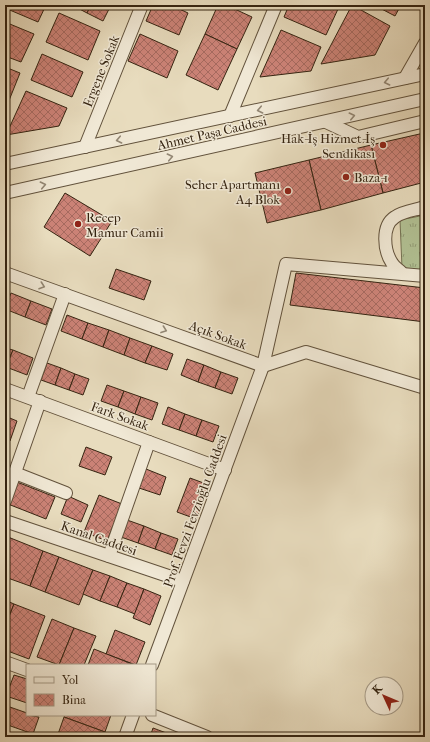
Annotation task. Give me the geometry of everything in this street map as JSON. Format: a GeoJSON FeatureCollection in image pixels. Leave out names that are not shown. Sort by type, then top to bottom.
{"type":"FeatureCollection","features":[{"type":"Feature","properties":{"kind":"street","name":"Ergene Sokak"},"geometry":{"type":"LineString","coordinates":[[86,147],[142,5]]}},
{"type":"Feature","properties":{"kind":"street"},"geometry":{"type":"LineString","coordinates":[[230,116],[276,5]]}},
{"type":"Feature","properties":{"kind":"street"},"geometry":{"type":"LineString","coordinates":[[405,78],[425,43]]}},
{"type":"Feature","properties":{"kind":"street","name":"Ahmet Paşa Caddesi"},"geometry":{"type":"LineString","coordinates":[[5,164],[425,74]]}},
{"type":"Feature","properties":{"kind":"street","name":"Ahmet Paşa Caddesi"},"geometry":{"type":"LineString","coordinates":[[5,193],[425,99]]}},
{"type":"Feature","properties":{"kind":"street"},"geometry":{"type":"LineString","coordinates":[[326,122],[358,137],[425,121]]}},
{"type":"Feature","properties":{"kind":"street"},"geometry":{"type":"LineString","coordinates":[[425,207],[396,215],[390,220],[387,227],[385,240],[392,265],[401,272],[425,276]]}},
{"type":"Feature","properties":{"kind":"street","name":"Prof. Fevzi Fevzioğlu Caddesi"},"geometry":{"type":"LineString","coordinates":[[152,664],[263,366],[286,264],[401,272]]}},
{"type":"Feature","properties":{"kind":"street","name":"Açık Sokak"},"geometry":{"type":"LineString","coordinates":[[5,273],[263,366]]}},
{"type":"Feature","properties":{"kind":"street"},"geometry":{"type":"LineString","coordinates":[[28,397],[65,294]]}},
{"type":"Feature","properties":{"kind":"street"},"geometry":{"type":"LineString","coordinates":[[263,366],[306,352],[425,388]]}},
{"type":"Feature","properties":{"kind":"street","name":"Fark Sokak"},"geometry":{"type":"LineString","coordinates":[[5,389],[225,470]]}},
{"type":"Feature","properties":{"kind":"street"},"geometry":{"type":"LineString","coordinates":[[5,501],[40,401]]}},
{"type":"Feature","properties":{"kind":"street"},"geometry":{"type":"LineString","coordinates":[[109,556],[149,442]]}},
{"type":"Feature","properties":{"kind":"street"},"geometry":{"type":"LineString","coordinates":[[15,473],[66,493]]}},
{"type":"Feature","properties":{"kind":"street","name":"Kanal Caddesi"},"geometry":{"type":"LineString","coordinates":[[5,521],[183,582]]}},
{"type":"Feature","properties":{"kind":"street"},"geometry":{"type":"LineString","coordinates":[[5,662],[26,670]]}},
{"type":"Feature","properties":{"kind":"street"},"geometry":{"type":"LineString","coordinates":[[125,737],[133,716]]}},
{"type":"Feature","properties":{"kind":"street"},"geometry":{"type":"LineString","coordinates":[[154,716],[207,737]]}},
{"type":"Feature","properties":{"kind":"green space"},"geometry":{"type":"Polygon","coordinates":[[[425,215],[425,253],[420,252],[422,272],[402,268],[400,220],[425,215]]]}},
{"type":"Feature","properties":{"kind":"building"},"geometry":{"type":"Polygon","coordinates":[[[5,5],[46,5],[38,22],[5,8],[5,5]]]}},
{"type":"Feature","properties":{"kind":"building"},"geometry":{"type":"Polygon","coordinates":[[[72,5],[91,5],[87,13],[72,5]]]}},
{"type":"Feature","properties":{"kind":"building"},"geometry":{"type":"Polygon","coordinates":[[[91,5],[111,5],[103,21],[87,13],[91,5]]]}},
{"type":"Feature","properties":{"kind":"building"},"geometry":{"type":"Polygon","coordinates":[[[153,5],[171,5],[188,13],[179,35],[146,21],[153,5]]]}},
{"type":"Feature","properties":{"kind":"building"},"geometry":{"type":"Polygon","coordinates":[[[218,5],[226,5],[252,17],[237,49],[205,34],[218,5]]]}},
{"type":"Feature","properties":{"kind":"building"},"geometry":{"type":"Polygon","coordinates":[[[289,5],[329,5],[338,9],[326,35],[284,17],[289,5]]]}},
{"type":"Feature","properties":{"kind":"building"},"geometry":{"type":"Polygon","coordinates":[[[352,5],[390,26],[375,55],[321,64],[352,5]]]}},
{"type":"Feature","properties":{"kind":"building"},"geometry":{"type":"Polygon","coordinates":[[[374,5],[401,5],[395,16],[374,5]]]}},
{"type":"Feature","properties":{"kind":"building"},"geometry":{"type":"Polygon","coordinates":[[[59,13],[100,31],[88,60],[46,42],[59,13]]]}},
{"type":"Feature","properties":{"kind":"building"},"geometry":{"type":"Polygon","coordinates":[[[5,22],[34,34],[21,62],[5,56],[5,22]]]}},
{"type":"Feature","properties":{"kind":"building"},"geometry":{"type":"Polygon","coordinates":[[[281,30],[321,47],[311,71],[260,77],[281,30]]]}},
{"type":"Feature","properties":{"kind":"building"},"geometry":{"type":"Polygon","coordinates":[[[140,34],[178,51],[167,78],[128,61],[140,34]]]}},
{"type":"Feature","properties":{"kind":"building"},"geometry":{"type":"Polygon","coordinates":[[[205,34],[237,49],[218,90],[186,75],[205,34]]]}},
{"type":"Feature","properties":{"kind":"building"},"geometry":{"type":"Polygon","coordinates":[[[42,54],[83,72],[72,97],[31,80],[42,54]]]}},
{"type":"Feature","properties":{"kind":"building"},"geometry":{"type":"Polygon","coordinates":[[[5,67],[20,73],[8,103],[5,102],[5,67]]]}},
{"type":"Feature","properties":{"kind":"building"},"geometry":{"type":"Polygon","coordinates":[[[26,91],[67,108],[59,126],[6,135],[26,91]]]}},
{"type":"Feature","properties":{"kind":"building"},"geometry":{"type":"Polygon","coordinates":[[[424,133],[425,182],[383,193],[371,145],[424,133]]]}},
{"type":"Feature","properties":{"kind":"building","name":"Baza-1"},"geometry":{"type":"Polygon","coordinates":[[[371,145],[383,193],[321,210],[309,160],[371,145]]]}},
{"type":"Feature","properties":{"kind":"building","name":"Seher Apartmanı A4 Blok"},"geometry":{"type":"Polygon","coordinates":[[[309,160],[321,210],[267,223],[255,173],[309,160]]]}},
{"type":"Feature","properties":{"kind":"building","name":"Recep Mamur Camii"},"geometry":{"type":"Polygon","coordinates":[[[65,193],[112,221],[90,256],[44,227],[65,193]]]}},
{"type":"Feature","properties":{"kind":"building"},"geometry":{"type":"Polygon","coordinates":[[[116,269],[151,281],[144,300],[109,288],[116,269]]]}},
{"type":"Feature","properties":{"kind":"building"},"geometry":{"type":"Polygon","coordinates":[[[296,273],[425,288],[425,322],[290,305],[296,273]]]}},
{"type":"Feature","properties":{"kind":"building"},"geometry":{"type":"Polygon","coordinates":[[[11,293],[31,301],[25,317],[5,309],[11,293]]]}},
{"type":"Feature","properties":{"kind":"building"},"geometry":{"type":"Polygon","coordinates":[[[31,301],[52,309],[46,325],[25,317],[31,301]]]}},
{"type":"Feature","properties":{"kind":"building"},"geometry":{"type":"Polygon","coordinates":[[[67,315],[88,323],[82,339],[61,331],[67,315]]]}},
{"type":"Feature","properties":{"kind":"building"},"geometry":{"type":"Polygon","coordinates":[[[88,323],[109,330],[103,347],[82,339],[88,323]]]}},
{"type":"Feature","properties":{"kind":"building"},"geometry":{"type":"Polygon","coordinates":[[[109,330],[130,338],[124,355],[103,347],[109,330]]]}},
{"type":"Feature","properties":{"kind":"building"},"geometry":{"type":"Polygon","coordinates":[[[130,338],[152,346],[145,363],[124,355],[130,338]]]}},
{"type":"Feature","properties":{"kind":"building"},"geometry":{"type":"Polygon","coordinates":[[[152,346],[173,354],[167,370],[145,363],[152,346]]]}},
{"type":"Feature","properties":{"kind":"building"},"geometry":{"type":"Polygon","coordinates":[[[5,348],[13,350],[6,367],[5,366],[5,348]]]}},
{"type":"Feature","properties":{"kind":"building"},"geometry":{"type":"Polygon","coordinates":[[[13,350],[33,358],[27,375],[6,367],[13,350]]]}},
{"type":"Feature","properties":{"kind":"building"},"geometry":{"type":"Polygon","coordinates":[[[187,359],[204,365],[198,382],[181,375],[187,359]]]}},
{"type":"Feature","properties":{"kind":"building"},"geometry":{"type":"Polygon","coordinates":[[[47,363],[61,368],[55,385],[41,380],[47,363]]]}},
{"type":"Feature","properties":{"kind":"building"},"geometry":{"type":"Polygon","coordinates":[[[204,365],[221,372],[215,388],[198,382],[204,365]]]}},
{"type":"Feature","properties":{"kind":"building"},"geometry":{"type":"Polygon","coordinates":[[[61,368],[75,374],[69,390],[55,385],[61,368]]]}},
{"type":"Feature","properties":{"kind":"building"},"geometry":{"type":"Polygon","coordinates":[[[221,372],[238,378],[232,394],[215,388],[221,372]]]}},
{"type":"Feature","properties":{"kind":"building"},"geometry":{"type":"Polygon","coordinates":[[[75,374],[89,379],[83,395],[69,390],[75,374]]]}},
{"type":"Feature","properties":{"kind":"building"},"geometry":{"type":"Polygon","coordinates":[[[107,385],[124,391],[118,407],[101,401],[107,385]]]}},
{"type":"Feature","properties":{"kind":"building"},"geometry":{"type":"Polygon","coordinates":[[[124,391],[141,397],[135,414],[118,407],[124,391]]]}},
{"type":"Feature","properties":{"kind":"building"},"geometry":{"type":"Polygon","coordinates":[[[141,397],[158,403],[152,420],[135,414],[141,397]]]}},
{"type":"Feature","properties":{"kind":"building"},"geometry":{"type":"Polygon","coordinates":[[[168,407],[185,414],[179,430],[162,424],[168,407]]]}},
{"type":"Feature","properties":{"kind":"building"},"geometry":{"type":"Polygon","coordinates":[[[185,414],[202,420],[196,436],[179,430],[185,414]]]}},
{"type":"Feature","properties":{"kind":"building"},"geometry":{"type":"Polygon","coordinates":[[[5,416],[17,421],[10,441],[5,439],[5,416]]]}},
{"type":"Feature","properties":{"kind":"building"},"geometry":{"type":"Polygon","coordinates":[[[202,420],[219,426],[213,442],[196,436],[202,420]]]}},
{"type":"Feature","properties":{"kind":"building"},"geometry":{"type":"Polygon","coordinates":[[[86,447],[112,457],[105,475],[79,466],[86,447]]]}},
{"type":"Feature","properties":{"kind":"building"},"geometry":{"type":"Polygon","coordinates":[[[146,469],[166,477],[160,495],[139,488],[146,469]]]}},
{"type":"Feature","properties":{"kind":"building"},"geometry":{"type":"Polygon","coordinates":[[[190,478],[209,485],[196,519],[177,512],[190,478]]]}},
{"type":"Feature","properties":{"kind":"building"},"geometry":{"type":"Polygon","coordinates":[[[17,482],[55,497],[46,519],[8,504],[17,482]]]}},
{"type":"Feature","properties":{"kind":"building"},"geometry":{"type":"Polygon","coordinates":[[[99,495],[122,504],[107,541],[84,532],[99,495]]]}},
{"type":"Feature","properties":{"kind":"building"},"geometry":{"type":"Polygon","coordinates":[[[68,496],[88,505],[81,522],[61,514],[68,496]]]}},
{"type":"Feature","properties":{"kind":"building"},"geometry":{"type":"Polygon","coordinates":[[[127,520],[144,526],[138,543],[121,537],[127,520]]]}},
{"type":"Feature","properties":{"kind":"building"},"geometry":{"type":"Polygon","coordinates":[[[144,526],[161,533],[155,549],[138,543],[144,526]]]}},
{"type":"Feature","properties":{"kind":"building"},"geometry":{"type":"Polygon","coordinates":[[[161,533],[178,539],[172,555],[155,549],[161,533]]]}},
{"type":"Feature","properties":{"kind":"building"},"geometry":{"type":"Polygon","coordinates":[[[8,537],[43,551],[30,586],[5,577],[5,545],[8,537]]]}},
{"type":"Feature","properties":{"kind":"building"},"geometry":{"type":"Polygon","coordinates":[[[43,551],[59,557],[45,592],[30,586],[43,551]]]}},
{"type":"Feature","properties":{"kind":"building"},"geometry":{"type":"Polygon","coordinates":[[[59,557],[93,570],[79,605],[45,592],[59,557]]]}},
{"type":"Feature","properties":{"kind":"building"},"geometry":{"type":"Polygon","coordinates":[[[93,570],[110,576],[100,601],[83,594],[93,570]]]}},
{"type":"Feature","properties":{"kind":"building"},"geometry":{"type":"Polygon","coordinates":[[[110,576],[127,583],[117,607],[100,601],[110,576]]]}},
{"type":"Feature","properties":{"kind":"building"},"geometry":{"type":"Polygon","coordinates":[[[127,583],[144,589],[135,614],[117,607],[127,583]]]}},
{"type":"Feature","properties":{"kind":"building"},"geometry":{"type":"Polygon","coordinates":[[[144,589],[161,596],[150,625],[133,618],[144,589]]]}},
{"type":"Feature","properties":{"kind":"building"},"geometry":{"type":"Polygon","coordinates":[[[5,600],[14,604],[5,627],[5,600]]]}},
{"type":"Feature","properties":{"kind":"building"},"geometry":{"type":"Polygon","coordinates":[[[14,604],[45,616],[29,659],[5,650],[5,627],[14,604]]]}},
{"type":"Feature","properties":{"kind":"building"},"geometry":{"type":"Polygon","coordinates":[[[52,619],[74,628],[59,664],[37,657],[52,619]]]}},
{"type":"Feature","properties":{"kind":"building"},"geometry":{"type":"Polygon","coordinates":[[[74,628],[96,636],[84,664],[59,664],[74,628]]]}},
{"type":"Feature","properties":{"kind":"building"},"geometry":{"type":"Polygon","coordinates":[[[115,630],[145,642],[136,664],[106,654],[115,630]]]}},
{"type":"Feature","properties":{"kind":"building"},"geometry":{"type":"Polygon","coordinates":[[[94,649],[132,664],[88,664],[94,649]]]}},
{"type":"Feature","properties":{"kind":"building"},"geometry":{"type":"Polygon","coordinates":[[[14,675],[26,679],[26,703],[6,696],[14,675]]]}},
{"type":"Feature","properties":{"kind":"building"},"geometry":{"type":"Polygon","coordinates":[[[7,706],[26,713],[26,716],[39,717],[33,734],[5,724],[5,713],[7,706]]]}},
{"type":"Feature","properties":{"kind":"building"},"geometry":{"type":"Polygon","coordinates":[[[64,716],[111,716],[105,732],[64,716]]]}},
{"type":"Feature","properties":{"kind":"building"},"geometry":{"type":"Polygon","coordinates":[[[64,717],[105,732],[104,737],[57,737],[64,717]]]}},
{"type":"Feature","properties":{"kind":"building"},"geometry":{"type":"Polygon","coordinates":[[[153,728],[177,737],[150,737],[153,728]]]}},
{"type":"Feature","properties":{"kind":"place","name":"Hak-İş Hizmet-İş Sendikası"},"geometry":{"type":"Point","coordinates":[383,145]}},
{"type":"Feature","properties":{"kind":"place","name":"Baza-1"},"geometry":{"type":"Point","coordinates":[346,177]}},
{"type":"Feature","properties":{"kind":"place","name":"Seher Apartmanı A4 Blok"},"geometry":{"type":"Point","coordinates":[288,191]}},
{"type":"Feature","properties":{"kind":"place","name":"Recep Mamur Camii"},"geometry":{"type":"Point","coordinates":[78,224]}}]}
